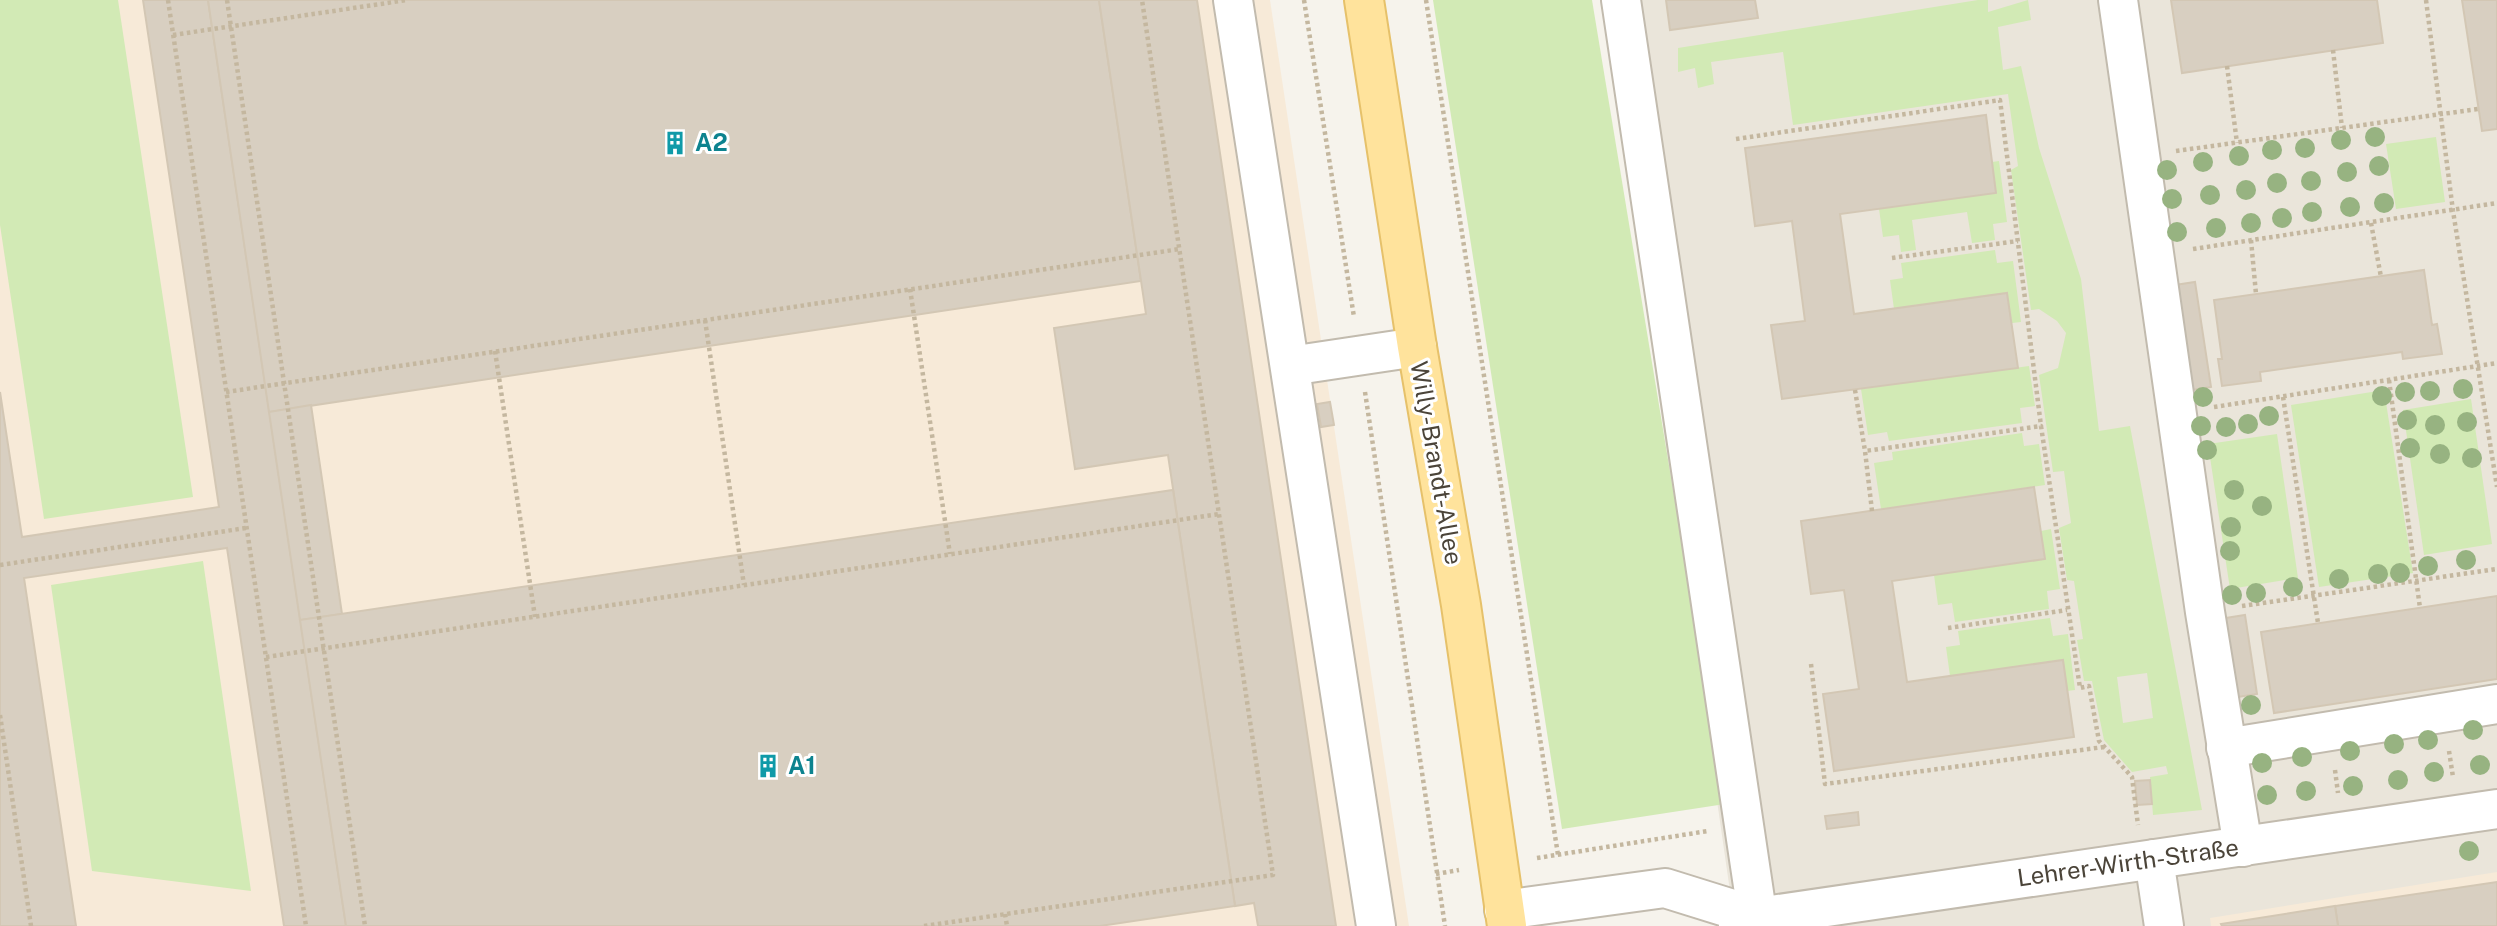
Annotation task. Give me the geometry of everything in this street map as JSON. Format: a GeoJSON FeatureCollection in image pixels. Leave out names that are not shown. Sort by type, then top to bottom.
{"type":"FeatureCollection","features":[{"type":"Feature","properties":{"kind":"main road","name":"Willy-Brandt-Allee"},"geometry":{"type":"LineString","coordinates":[[1364,0],[1417,346],[1463,618],[1505,918]]}},
{"type":"Feature","properties":{"kind":"street"},"geometry":{"type":"LineString","coordinates":[[1233,0],[1376,926]]}},
{"type":"Feature","properties":{"kind":"street"},"geometry":{"type":"LineString","coordinates":[[1621,0],[1744,825],[1752,923]]}},
{"type":"Feature","properties":{"kind":"street"},"geometry":{"type":"LineString","coordinates":[[2118,0],[2204,612],[2243,847]]}},
{"type":"Feature","properties":{"kind":"street"},"geometry":{"type":"LineString","coordinates":[[1290,366],[1417,346]]}},
{"type":"Feature","properties":{"kind":"street"},"geometry":{"type":"LineString","coordinates":[[2226,748],[2497,704]]}},
{"type":"Feature","properties":{"kind":"street","name":"Lehrer-Wirth-Straße"},"geometry":{"type":"LineString","coordinates":[[1505,918],[1665,888],[1752,923],[2148,860],[2497,809]]}},
{"type":"Feature","properties":{"kind":"street"},"geometry":{"type":"LineString","coordinates":[[2148,860],[2165,926]]}},
{"type":"Feature","properties":{"kind":"path"},"geometry":{"type":"LineString","coordinates":[[168,0],[306,926]]}},
{"type":"Feature","properties":{"kind":"path"},"geometry":{"type":"LineString","coordinates":[[227,0],[365,926]]}},
{"type":"Feature","properties":{"kind":"path"},"geometry":{"type":"LineString","coordinates":[[173,35],[407,0]]}},
{"type":"Feature","properties":{"kind":"path"},"geometry":{"type":"LineString","coordinates":[[925,926],[1273,875],[1142,0]]}},
{"type":"Feature","properties":{"kind":"path"},"geometry":{"type":"LineString","coordinates":[[1304,0],[1445,926]]}},
{"type":"Feature","properties":{"kind":"path"},"geometry":{"type":"LineString","coordinates":[[1426,0],[1558,855],[1744,825]]}},
{"type":"Feature","properties":{"kind":"path"},"geometry":{"type":"LineString","coordinates":[[2426,0],[2453,211],[2497,485]]}},
{"type":"Feature","properties":{"kind":"path"},"geometry":{"type":"LineString","coordinates":[[2333,50],[2342,128]]}},
{"type":"Feature","properties":{"kind":"path"},"geometry":{"type":"LineString","coordinates":[[2227,66],[2237,143]]}},
{"type":"Feature","properties":{"kind":"path"},"geometry":{"type":"LineString","coordinates":[[1736,139],[2000,100],[2041,426],[2080,688],[2089,687],[2099,741],[2132,777],[2148,860]]}},
{"type":"Feature","properties":{"kind":"path"},"geometry":{"type":"LineString","coordinates":[[2140,156],[2478,109]]}},
{"type":"Feature","properties":{"kind":"path"},"geometry":{"type":"LineString","coordinates":[[2154,255],[2497,203]]}},
{"type":"Feature","properties":{"kind":"path"},"geometry":{"type":"LineString","coordinates":[[2371,223],[2381,277]]}},
{"type":"Feature","properties":{"kind":"path"},"geometry":{"type":"LineString","coordinates":[[2251,240],[2256,294]]}},
{"type":"Feature","properties":{"kind":"path"},"geometry":{"type":"LineString","coordinates":[[1892,258],[2018,241]]}},
{"type":"Feature","properties":{"kind":"path"},"geometry":{"type":"LineString","coordinates":[[226,392],[1180,249]]}},
{"type":"Feature","properties":{"kind":"path"},"geometry":{"type":"LineString","coordinates":[[910,289],[950,554]]}},
{"type":"Feature","properties":{"kind":"path"},"geometry":{"type":"LineString","coordinates":[[705,320],[744,585]]}},
{"type":"Feature","properties":{"kind":"path"},"geometry":{"type":"LineString","coordinates":[[495,351],[535,617]]}},
{"type":"Feature","properties":{"kind":"path"},"geometry":{"type":"LineString","coordinates":[[2176,413],[2497,363]]}},
{"type":"Feature","properties":{"kind":"path"},"geometry":{"type":"LineString","coordinates":[[2389,380],[2420,608]]}},
{"type":"Feature","properties":{"kind":"path"},"geometry":{"type":"LineString","coordinates":[[1855,390],[1866,451],[1872,511]]}},
{"type":"Feature","properties":{"kind":"path"},"geometry":{"type":"LineString","coordinates":[[2283,397],[2318,623]]}},
{"type":"Feature","properties":{"kind":"path"},"geometry":{"type":"LineString","coordinates":[[1866,451],[2041,426]]}},
{"type":"Feature","properties":{"kind":"path"},"geometry":{"type":"LineString","coordinates":[[266,657],[1220,514]]}},
{"type":"Feature","properties":{"kind":"path"},"geometry":{"type":"LineString","coordinates":[[0,565],[246,528]]}},
{"type":"Feature","properties":{"kind":"path"},"geometry":{"type":"LineString","coordinates":[[2204,612],[2497,569]]}},
{"type":"Feature","properties":{"kind":"path"},"geometry":{"type":"LineString","coordinates":[[1948,628],[2067,610]]}},
{"type":"Feature","properties":{"kind":"path"},"geometry":{"type":"LineString","coordinates":[[1811,664],[1825,784],[2105,747]]}},
{"type":"Feature","properties":{"kind":"path"},"geometry":{"type":"LineString","coordinates":[[0,715],[31,926]]}},
{"type":"Feature","properties":{"kind":"path"},"geometry":{"type":"LineString","coordinates":[[1005,914],[1007,926]]}},
{"type":"Feature","properties":{"kind":"shaded area"},"geometry":{"type":"Polygon","coordinates":[[[0,0],[1270,0],[1409,926],[0,926],[0,0]]]}},
{"type":"Feature","properties":{"kind":"shaded area"},"geometry":{"type":"Polygon","coordinates":[[[1602,0],[2497,0],[2497,926],[1735,926],[1602,0]]]}},
{"type":"Feature","properties":{"kind":"shaded area"},"geometry":{"type":"Polygon","coordinates":[[[2497,872],[2497,926],[2211,926],[2210,918],[2497,872]]]}},
{"type":"Feature","properties":{"kind":"green space"},"geometry":{"type":"Polygon","coordinates":[[[0,0],[118,0],[193,497],[44,519],[0,225],[0,0]]]}},
{"type":"Feature","properties":{"kind":"green space"},"geometry":{"type":"Polygon","coordinates":[[[1433,0],[1592,0],[1725,804],[1562,829],[1433,0]]]}},
{"type":"Feature","properties":{"kind":"green space"},"geometry":{"type":"Polygon","coordinates":[[[1978,0],[1988,0],[1988,12],[2028,0],[2031,20],[1998,27],[2003,70],[2021,66],[2039,148],[2081,279],[2099,431],[2130,426],[2202,810],[2153,815],[2150,777],[2168,774],[2166,766],[2132,772],[2104,740],[2092,681],[2084,681],[2077,640],[2083,639],[2074,581],[2067,580],[2059,528],[2071,523],[2064,471],[2053,472],[2039,375],[2058,368],[2066,333],[2057,321],[2039,309],[2031,310],[2011,170],[2018,166],[2008,94],[1793,125],[1783,52],[1711,62],[1714,84],[1698,88],[1695,68],[1678,72],[1678,48],[1978,0]],[[2147,673],[2117,677],[2123,723],[2153,718],[2147,673]]]}},
{"type":"Feature","properties":{"kind":"green space"},"geometry":{"type":"Polygon","coordinates":[[[2436,137],[2445,202],[2396,209],[2386,144],[2436,137]]]}},
{"type":"Feature","properties":{"kind":"green space"},"geometry":{"type":"Polygon","coordinates":[[[1999,161],[2007,222],[1993,224],[1995,240],[1972,243],[1967,212],[1912,220],[1916,250],[1901,252],[1899,235],[1883,237],[1879,209],[1996,193],[1992,162],[1999,161]]]}},
{"type":"Feature","properties":{"kind":"green space"},"geometry":{"type":"Polygon","coordinates":[[[1995,250],[1997,263],[2013,261],[2021,322],[2012,323],[2007,293],[1894,309],[1890,280],[1903,278],[1901,263],[1995,250]]]}},
{"type":"Feature","properties":{"kind":"green space"},"geometry":{"type":"Polygon","coordinates":[[[2029,366],[2035,406],[2020,408],[2022,423],[1889,441],[1887,432],[1868,435],[1861,389],[2029,366]]]}},
{"type":"Feature","properties":{"kind":"green space"},"geometry":{"type":"Polygon","coordinates":[[[2384,390],[2413,573],[2319,587],[2291,405],[2384,390]]]}},
{"type":"Feature","properties":{"kind":"green space"},"geometry":{"type":"Polygon","coordinates":[[[2471,399],[2492,544],[2424,555],[2403,410],[2471,399]]]}},
{"type":"Feature","properties":{"kind":"green space"},"geometry":{"type":"Polygon","coordinates":[[[2022,433],[2024,446],[2039,444],[2045,485],[1881,509],[1874,463],[1893,460],[1892,452],[2022,433]]]}},
{"type":"Feature","properties":{"kind":"green space"},"geometry":{"type":"Polygon","coordinates":[[[2277,434],[2298,578],[2230,589],[2208,444],[2277,434]]]}},
{"type":"Feature","properties":{"kind":"green space"},"geometry":{"type":"Polygon","coordinates":[[[2051,529],[2060,589],[2047,591],[2049,609],[1955,622],[1952,603],[1938,605],[1934,575],[2044,559],[2041,531],[2051,529]]]}},
{"type":"Feature","properties":{"kind":"green space"},"geometry":{"type":"Polygon","coordinates":[[[203,561],[251,891],[92,871],[51,585],[203,561]]]}},
{"type":"Feature","properties":{"kind":"green space"},"geometry":{"type":"Polygon","coordinates":[[[2050,618],[2053,636],[2068,634],[2075,690],[2067,691],[2062,660],[1950,676],[1946,647],[1960,645],[1958,631],[2050,618]]]}},
{"type":"Feature","properties":{"kind":"building"},"geometry":{"type":"Polygon","coordinates":[[[143,0],[208,0],[346,926],[284,926],[227,548],[24,578],[76,926],[0,926],[0,392],[22,537],[219,507],[143,0]]]}},
{"type":"Feature","properties":{"kind":"building","name":"A2"},"geometry":{"type":"Polygon","coordinates":[[[208,0],[1099,0],[1141,281],[269,412],[208,0]]]}},
{"type":"Feature","properties":{"kind":"building"},"geometry":{"type":"Polygon","coordinates":[[[1099,0],[1197,0],[1336,926],[1258,926],[1254,903],[1235,906],[1168,455],[1075,469],[1054,328],[1146,314],[1099,0]]]}},
{"type":"Feature","properties":{"kind":"building"},"geometry":{"type":"Polygon","coordinates":[[[1666,0],[1755,0],[1758,18],[1670,30],[1666,0]]]}},
{"type":"Feature","properties":{"kind":"building"},"geometry":{"type":"Polygon","coordinates":[[[2171,0],[2377,0],[2383,43],[2182,73],[2171,0]]]}},
{"type":"Feature","properties":{"kind":"building"},"geometry":{"type":"Polygon","coordinates":[[[2462,0],[2497,0],[2497,129],[2482,131],[2462,0]]]}},
{"type":"Feature","properties":{"kind":"building"},"geometry":{"type":"Polygon","coordinates":[[[1986,115],[1996,193],[1840,214],[1854,314],[2007,293],[2018,368],[1782,399],[1771,325],[1805,321],[1792,221],[1755,226],[1745,148],[1986,115]]]}},
{"type":"Feature","properties":{"kind":"building"},"geometry":{"type":"Polygon","coordinates":[[[2424,270],[2432,325],[2437,324],[2442,354],[2403,359],[2402,352],[2260,372],[2261,381],[2222,386],[2218,359],[2222,359],[2214,300],[2424,270]]]}},
{"type":"Feature","properties":{"kind":"building"},"geometry":{"type":"Polygon","coordinates":[[[2195,282],[2211,387],[2185,391],[2168,286],[2195,282]]]}},
{"type":"Feature","properties":{"kind":"building"},"geometry":{"type":"Polygon","coordinates":[[[1330,402],[1334,425],[1321,427],[1317,404],[1330,402]]]}},
{"type":"Feature","properties":{"kind":"building"},"geometry":{"type":"Polygon","coordinates":[[[311,405],[342,614],[300,620],[269,412],[311,405]]]}},
{"type":"Feature","properties":{"kind":"building"},"geometry":{"type":"Polygon","coordinates":[[[2034,487],[2045,559],[1892,581],[1907,682],[2063,660],[2074,737],[1834,771],[1823,694],[1859,689],[1844,590],[1811,594],[1801,521],[2034,487]]]}},
{"type":"Feature","properties":{"kind":"building","name":"A1"},"geometry":{"type":"Polygon","coordinates":[[[1173,490],[1235,906],[1100,926],[346,926],[300,620],[1173,490]]]}},
{"type":"Feature","properties":{"kind":"building"},"geometry":{"type":"Polygon","coordinates":[[[2497,596],[2497,679],[2274,713],[2261,632],[2497,596]]]}},
{"type":"Feature","properties":{"kind":"building"},"geometry":{"type":"Polygon","coordinates":[[[2245,615],[2257,694],[2231,698],[2219,619],[2245,615]]]}},
{"type":"Feature","properties":{"kind":"building"},"geometry":{"type":"Polygon","coordinates":[[[2150,780],[2152,804],[2137,805],[2135,781],[2150,780]]]}},
{"type":"Feature","properties":{"kind":"building"},"geometry":{"type":"Polygon","coordinates":[[[1858,812],[1859,825],[1827,829],[1825,816],[1858,812]]]}},
{"type":"Feature","properties":{"kind":"building"},"geometry":{"type":"Polygon","coordinates":[[[2497,882],[2497,926],[2338,926],[2335,906],[2497,882]]]}},
{"type":"Feature","properties":{"kind":"building"},"geometry":{"type":"Polygon","coordinates":[[[2335,906],[2338,926],[2221,924],[2335,906]]]}},
{"type":"Feature","properties":{"kind":"place","name":"A2"},"geometry":{"type":"Point","coordinates":[675,143]}},
{"type":"Feature","properties":{"kind":"place","name":"A1"},"geometry":{"type":"Point","coordinates":[768,766]}}]}
